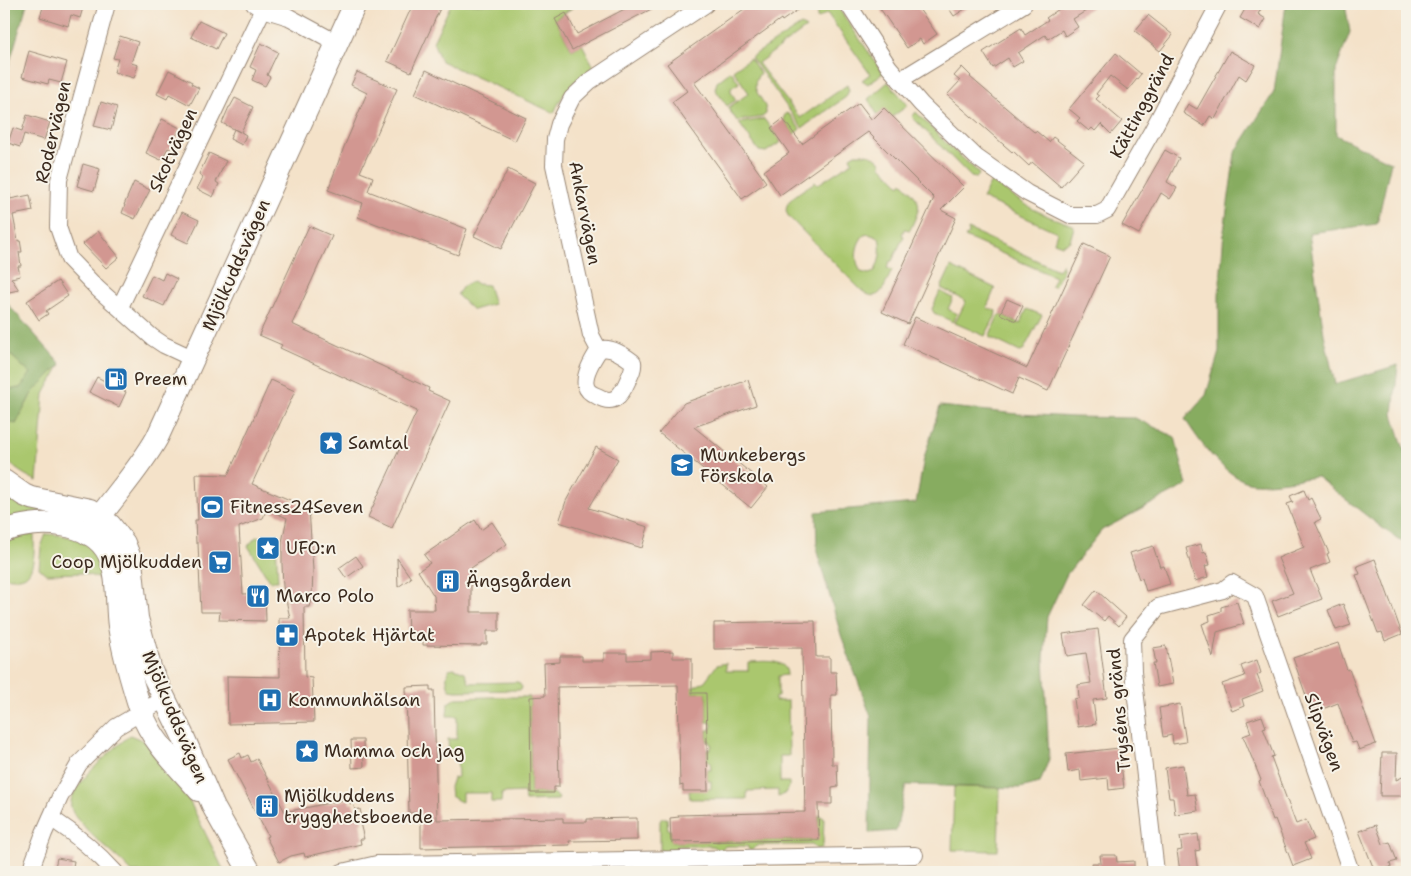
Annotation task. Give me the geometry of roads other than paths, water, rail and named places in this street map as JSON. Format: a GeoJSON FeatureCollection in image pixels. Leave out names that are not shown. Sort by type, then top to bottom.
{"type":"FeatureCollection","features":[{"type":"Feature","properties":{"kind":"street","name":"Rodervägen"},"geometry":{"type":"LineString","coordinates":[[107,4],[59,180],[58,227],[69,259],[98,289],[157,340],[194,359]]}},
{"type":"Feature","properties":{"kind":"street","name":"Mjölkuddsvägen"},"geometry":{"type":"LineString","coordinates":[[4,531],[28,524],[46,523],[79,530],[94,525],[152,447],[194,359],[355,4]]}},
{"type":"Feature","properties":{"kind":"street","name":"Ankarvägen"},"geometry":{"type":"LineString","coordinates":[[598,350],[591,335],[558,186],[553,151],[559,124],[572,98],[590,81],[706,4]]}},
{"type":"Feature","properties":{"kind":"street"},"geometry":{"type":"LineString","coordinates":[[848,4],[889,67],[900,80],[1024,4]]}},
{"type":"Feature","properties":{"kind":"street","name":"Kättinggränd"},"geometry":{"type":"LineString","coordinates":[[900,80],[921,104],[976,157],[1028,193],[1070,216],[1097,215],[1107,210],[1152,131],[1219,4]]}},
{"type":"Feature","properties":{"kind":"street","name":"Skotvägen"},"geometry":{"type":"LineString","coordinates":[[120,307],[258,7]]}},
{"type":"Feature","properties":{"kind":"street"},"geometry":{"type":"LineString","coordinates":[[258,7],[289,17],[337,43]]}},
{"type":"Feature","properties":{"kind":"street"},"geometry":{"type":"LineString","coordinates":[[4,463],[20,480],[60,502]]}},
{"type":"Feature","properties":{"kind":"street","name":"Mjölkuddsvägen"},"geometry":{"type":"LineString","coordinates":[[4,481],[31,498],[60,502],[90,510],[94,525],[104,548],[109,554],[112,565],[119,628],[141,712],[158,742],[214,808]]}},
{"type":"Feature","properties":{"kind":"street","name":"Mjölkuddsvägen"},"geometry":{"type":"LineString","coordinates":[[94,525],[118,533],[129,553],[141,638],[151,670],[214,808],[250,872]]}},
{"type":"Feature","properties":{"kind":"street","name":"Tryséns gränd"},"geometry":{"type":"LineString","coordinates":[[1156,872],[1134,681],[1132,639],[1158,607],[1223,590],[1232,583],[1255,596],[1258,605]]}},
{"type":"Feature","properties":{"kind":"street","name":"Slipvägen"},"geometry":{"type":"LineString","coordinates":[[1258,605],[1351,872]]}},
{"type":"Feature","properties":{"kind":"street"},"geometry":{"type":"LineString","coordinates":[[31,872],[38,847],[60,797],[78,764],[116,727],[164,699]]}},
{"type":"Feature","properties":{"kind":"street"},"geometry":{"type":"LineString","coordinates":[[51,818],[71,831],[115,872]]}},
{"type":"Feature","properties":{"kind":"street"},"geometry":{"type":"LineString","coordinates":[[342,872],[377,864],[914,855]]}},
{"type":"Feature","properties":{"kind":"place","name":"Preem"},"geometry":{"type":"Point","coordinates":[116,379]}},
{"type":"Feature","properties":{"kind":"place","name":"Samtal"},"geometry":{"type":"Point","coordinates":[331,443]}},
{"type":"Feature","properties":{"kind":"place","name":"Munkebergs Förskola"},"geometry":{"type":"Point","coordinates":[682,465]}},
{"type":"Feature","properties":{"kind":"place","name":"Fitness24Seven"},"geometry":{"type":"Point","coordinates":[212,507]}},
{"type":"Feature","properties":{"kind":"place","name":"UFO:n"},"geometry":{"type":"Point","coordinates":[268,548]}},
{"type":"Feature","properties":{"kind":"place","name":"Coop Mjölkudden"},"geometry":{"type":"Point","coordinates":[220,562]}},
{"type":"Feature","properties":{"kind":"place","name":"Ängsgården"},"geometry":{"type":"Point","coordinates":[448,581]}},
{"type":"Feature","properties":{"kind":"place","name":"Marco Polo"},"geometry":{"type":"Point","coordinates":[258,596]}},
{"type":"Feature","properties":{"kind":"place","name":"Apotek Hjärtat"},"geometry":{"type":"Point","coordinates":[287,635]}},
{"type":"Feature","properties":{"kind":"place","name":"Kommunhälsan"},"geometry":{"type":"Point","coordinates":[270,700]}},
{"type":"Feature","properties":{"kind":"place","name":"Mamma och jag"},"geometry":{"type":"Point","coordinates":[307,751]}},
{"type":"Feature","properties":{"kind":"place","name":"Mjölkuddens trygghetsboende"},"geometry":{"type":"Point","coordinates":[267,806]}}]}
